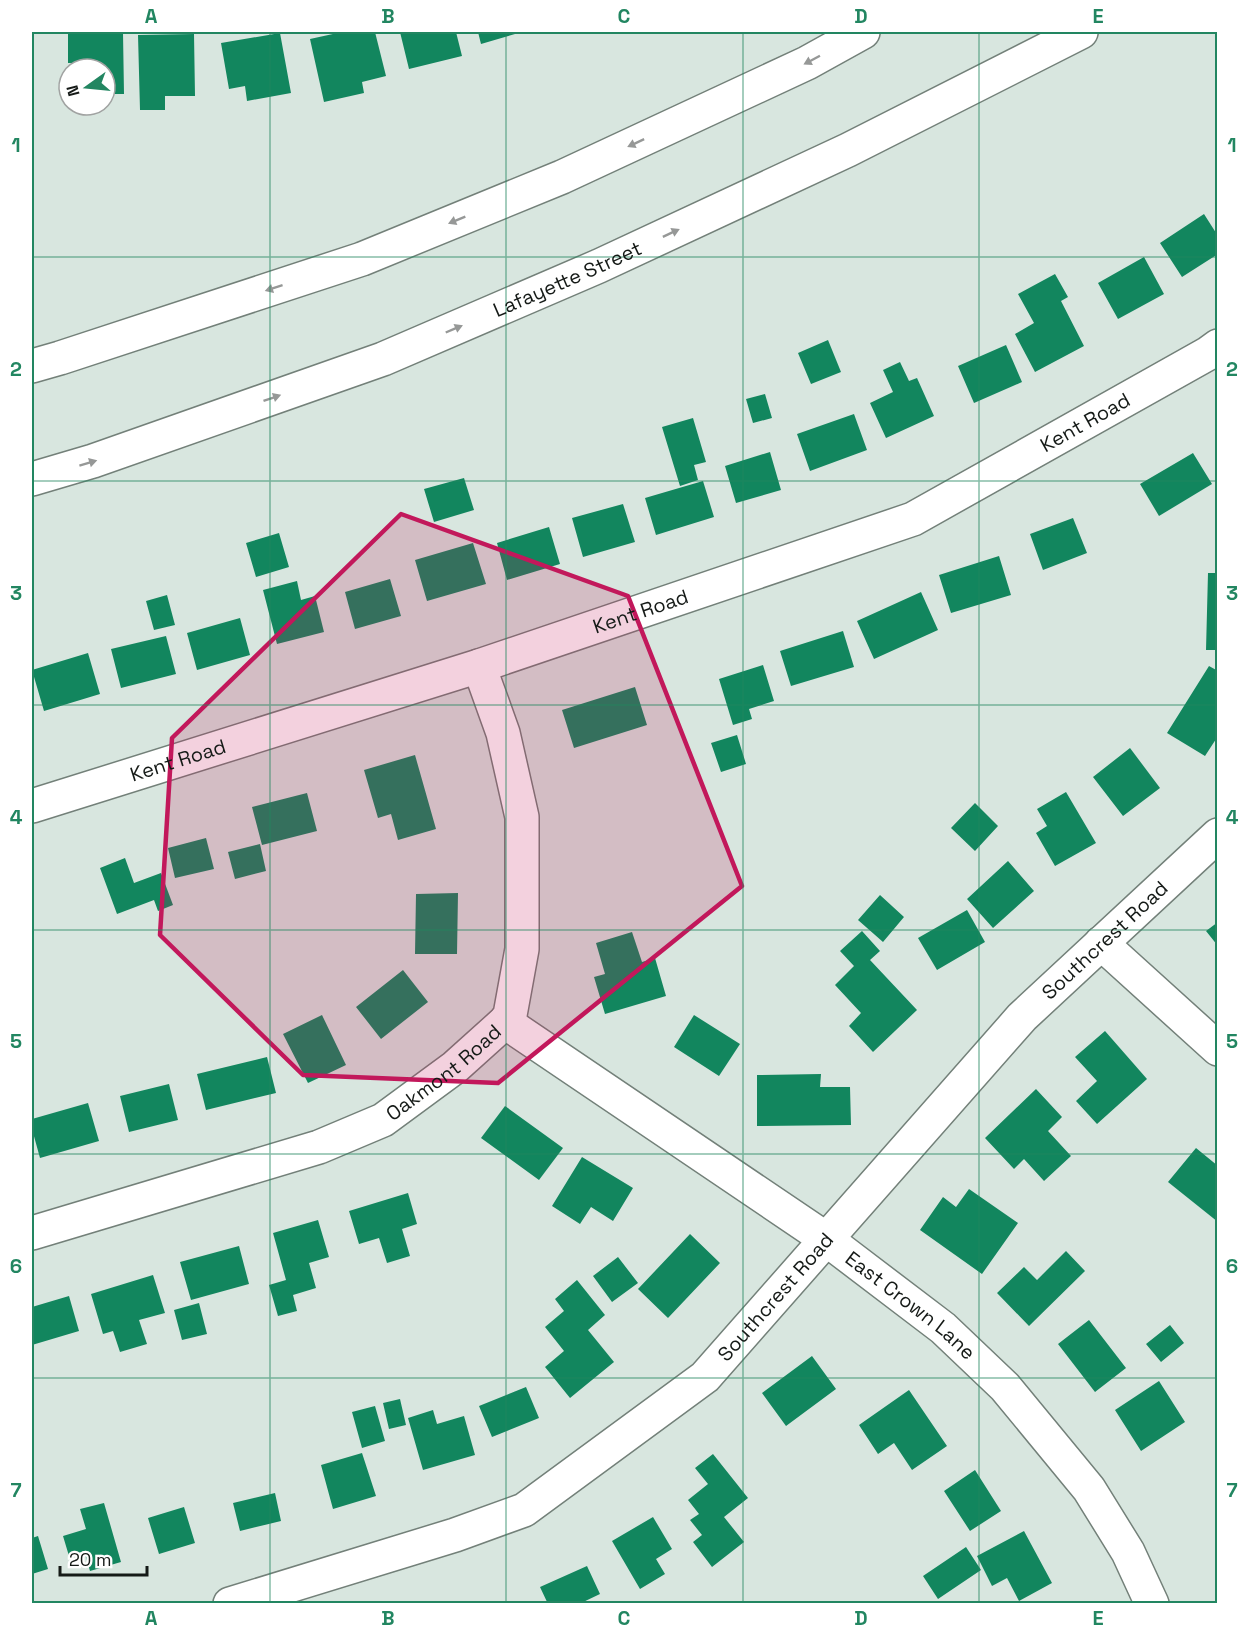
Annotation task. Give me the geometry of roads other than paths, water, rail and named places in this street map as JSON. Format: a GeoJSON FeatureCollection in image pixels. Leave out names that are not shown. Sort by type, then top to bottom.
{"type":"FeatureCollection","features":[{"type":"Feature","properties":{"kind":"main road"},"geometry":{"type":"LineString","coordinates":[[32,366],[372,255],[562,177],[807,63],[863,32]]}},
{"type":"Feature","properties":{"kind":"main road","name":"Lafayette Street"},"geometry":{"type":"LineString","coordinates":[[32,479],[93,461],[383,359],[599,266],[848,150],[1081,32]]}},
{"type":"Feature","properties":{"kind":"main road","name":"Kent Road"},"geometry":{"type":"LineString","coordinates":[[32,806],[479,666],[913,519],[1214,354]]}},
{"type":"Feature","properties":{"kind":"main road","name":"Oakmont Road"},"geometry":{"type":"LineString","coordinates":[[32,1233],[319,1148],[383,1120],[455,1067],[505,1022],[510,1015],[522,949],[522,817],[503,733],[479,666]]}},
{"type":"Feature","properties":{"kind":"main road","name":"Southcrest Road"},"geometry":{"type":"LineString","coordinates":[[230,1604],[455,1535],[524,1510],[705,1377],[1023,1017],[1218,835]]}},
{"type":"Feature","properties":{"kind":"main road"},"geometry":{"type":"LineString","coordinates":[[1101,943],[1218,1049]]}},
{"type":"Feature","properties":{"kind":"main road","name":"East Crown Lane"},"geometry":{"type":"LineString","coordinates":[[505,1022],[826,1239],[943,1328],[1005,1387],[1089,1489],[1128,1552],[1152,1604]]}}]}
